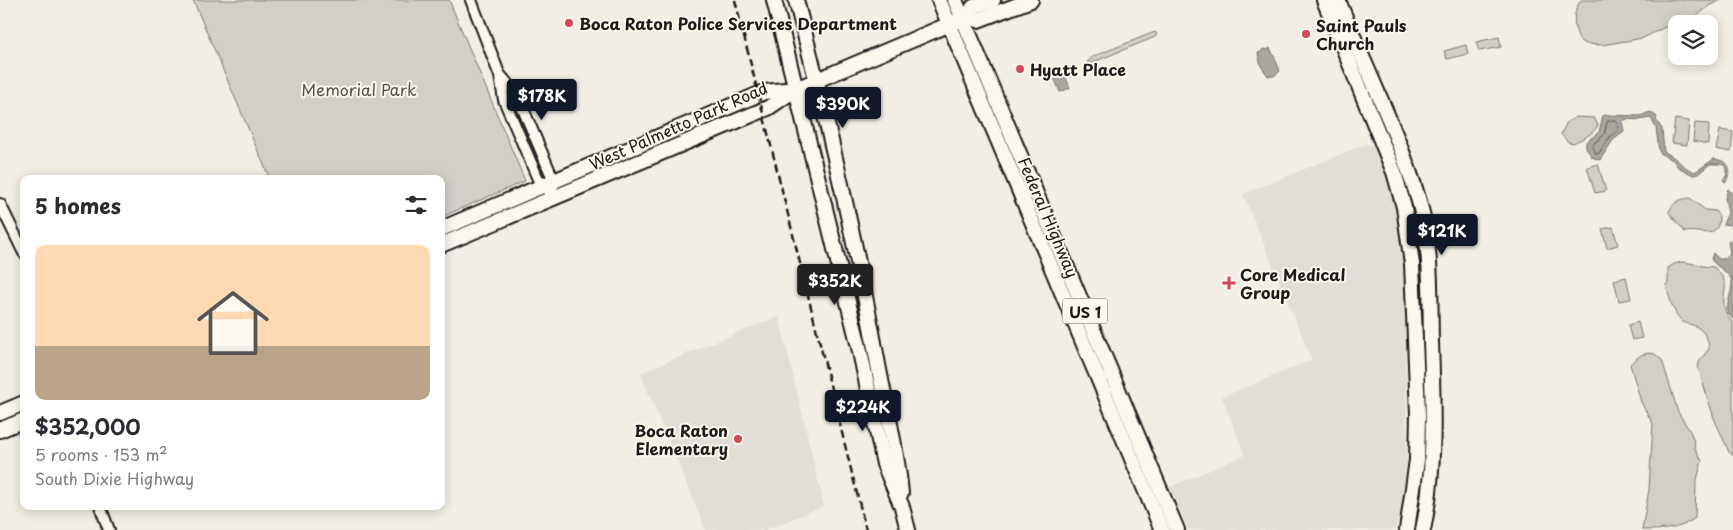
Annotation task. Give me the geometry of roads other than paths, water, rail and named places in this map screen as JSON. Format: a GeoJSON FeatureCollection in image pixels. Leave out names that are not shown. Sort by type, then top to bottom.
{"type":"FeatureCollection","features":[{"type":"Feature","properties":{"kind":"main road"},"geometry":{"type":"LineString","coordinates":[[774,0],[859,347],[884,464],[902,506],[908,530]]}},
{"type":"Feature","properties":{"kind":"main road"},"geometry":{"type":"LineString","coordinates":[[796,0],[861,271],[883,392],[898,458],[902,506]]}},
{"type":"Feature","properties":{"kind":"main road","name":"Federal Highway"},"geometry":{"type":"LineString","coordinates":[[939,0],[1162,530]]}},
{"type":"Feature","properties":{"kind":"main road","name":"Federal Highway"},"geometry":{"type":"LineString","coordinates":[[955,0],[966,17],[1064,261],[1178,530]]}},
{"type":"Feature","properties":{"kind":"main road"},"geometry":{"type":"LineString","coordinates":[[796,89],[950,25],[966,17],[973,7],[993,0]]}},
{"type":"Feature","properties":{"kind":"main road"},"geometry":{"type":"LineString","coordinates":[[966,17],[978,20],[1031,0]]}},
{"type":"Feature","properties":{"kind":"main road"},"geometry":{"type":"LineString","coordinates":[[1324,0],[1391,162],[1404,207],[1410,244],[1418,415],[1417,460],[1407,530]]}},
{"type":"Feature","properties":{"kind":"main road"},"geometry":{"type":"LineString","coordinates":[[1338,0],[1408,170],[1419,203],[1424,231],[1430,296],[1434,433],[1431,484],[1423,530]]}},
{"type":"Feature","properties":{"kind":"main road","name":"West Palmetto Park Road"},"geometry":{"type":"LineString","coordinates":[[445,227],[764,92],[796,89]]}},
{"type":"Feature","properties":{"kind":"main road","name":"West Palmetto Park Road"},"geometry":{"type":"LineString","coordinates":[[445,243],[768,108],[796,89]]}},
{"type":"Feature","properties":{"kind":"main road"},"geometry":{"type":"LineString","coordinates":[[1040,242],[1053,256],[1064,261]]}},
{"type":"Feature","properties":{"kind":"main road"},"geometry":{"type":"LineString","coordinates":[[1051,266],[1074,285]]}},
{"type":"Feature","properties":{"kind":"main road"},"geometry":{"type":"LineString","coordinates":[[0,413],[20,405]]}},
{"type":"Feature","properties":{"kind":"main road"},"geometry":{"type":"LineString","coordinates":[[0,430],[20,422]]}},
{"type":"Feature","properties":{"kind":"street"},"geometry":{"type":"LineString","coordinates":[[471,0],[500,76],[517,95],[550,174],[548,184],[555,198]]}},
{"type":"Feature","properties":{"kind":"street"},"geometry":{"type":"LineString","coordinates":[[0,204],[20,245]]}},
{"type":"Feature","properties":{"kind":"street"},"geometry":{"type":"LineString","coordinates":[[102,510],[109,530]]}},
{"type":"Feature","properties":{"kind":"water"},"geometry":{"type":"Polygon","coordinates":[[[1270,48],[1280,71],[1274,76],[1268,76],[1261,66],[1258,53],[1263,49],[1267,50],[1270,48]]]}},
{"type":"Feature","properties":{"kind":"water"},"geometry":{"type":"Polygon","coordinates":[[[1063,70],[1070,88],[1060,92],[1053,75],[1063,70]]]}},
{"type":"Feature","properties":{"kind":"water"},"geometry":{"type":"Polygon","coordinates":[[[1650,112],[1657,117],[1656,120],[1662,129],[1664,152],[1686,168],[1695,172],[1714,159],[1723,161],[1729,169],[1726,182],[1723,179],[1727,175],[1725,166],[1721,164],[1710,164],[1698,174],[1693,175],[1678,167],[1673,160],[1661,154],[1656,128],[1651,118],[1622,121],[1624,132],[1613,140],[1600,160],[1592,157],[1586,148],[1586,142],[1599,132],[1603,115],[1640,116],[1650,112]]]}},
{"type":"Feature","properties":{"kind":"water"},"geometry":{"type":"Polygon","coordinates":[[[1728,189],[1733,195],[1733,231],[1731,225],[1723,224],[1728,213],[1725,198],[1728,189]]]}},
{"type":"Feature","properties":{"kind":"water"},"geometry":{"type":"Polygon","coordinates":[[[1733,238],[1733,319],[1728,311],[1732,287],[1731,278],[1711,259],[1713,253],[1719,259],[1723,259],[1730,253],[1728,242],[1733,238]]]}},
{"type":"Feature","properties":{"kind":"railway"},"geometry":{"type":"LineString","coordinates":[[735,0],[866,530]]}},
{"type":"Feature","properties":{"kind":"place","name":"Boca Raton Police Services Department"},"geometry":{"type":"Point","coordinates":[569,23]}},
{"type":"Feature","properties":{"kind":"place","name":"Saint Pauls Church"},"geometry":{"type":"Point","coordinates":[1306,34]}},
{"type":"Feature","properties":{"kind":"place","name":"Hyatt Place"},"geometry":{"type":"Point","coordinates":[1020,69]}},
{"type":"Feature","properties":{"kind":"place","name":"Core Medical Group"},"geometry":{"type":"Point","coordinates":[1229,283]}},
{"type":"Feature","properties":{"kind":"place","name":"Boca Raton Elementary"},"geometry":{"type":"Point","coordinates":[738,439]}},
{"type":"Feature","properties":{"kind":"park label","name":"Memorial Park"},"geometry":{"type":"Point","coordinates":[359,89]}}]}
